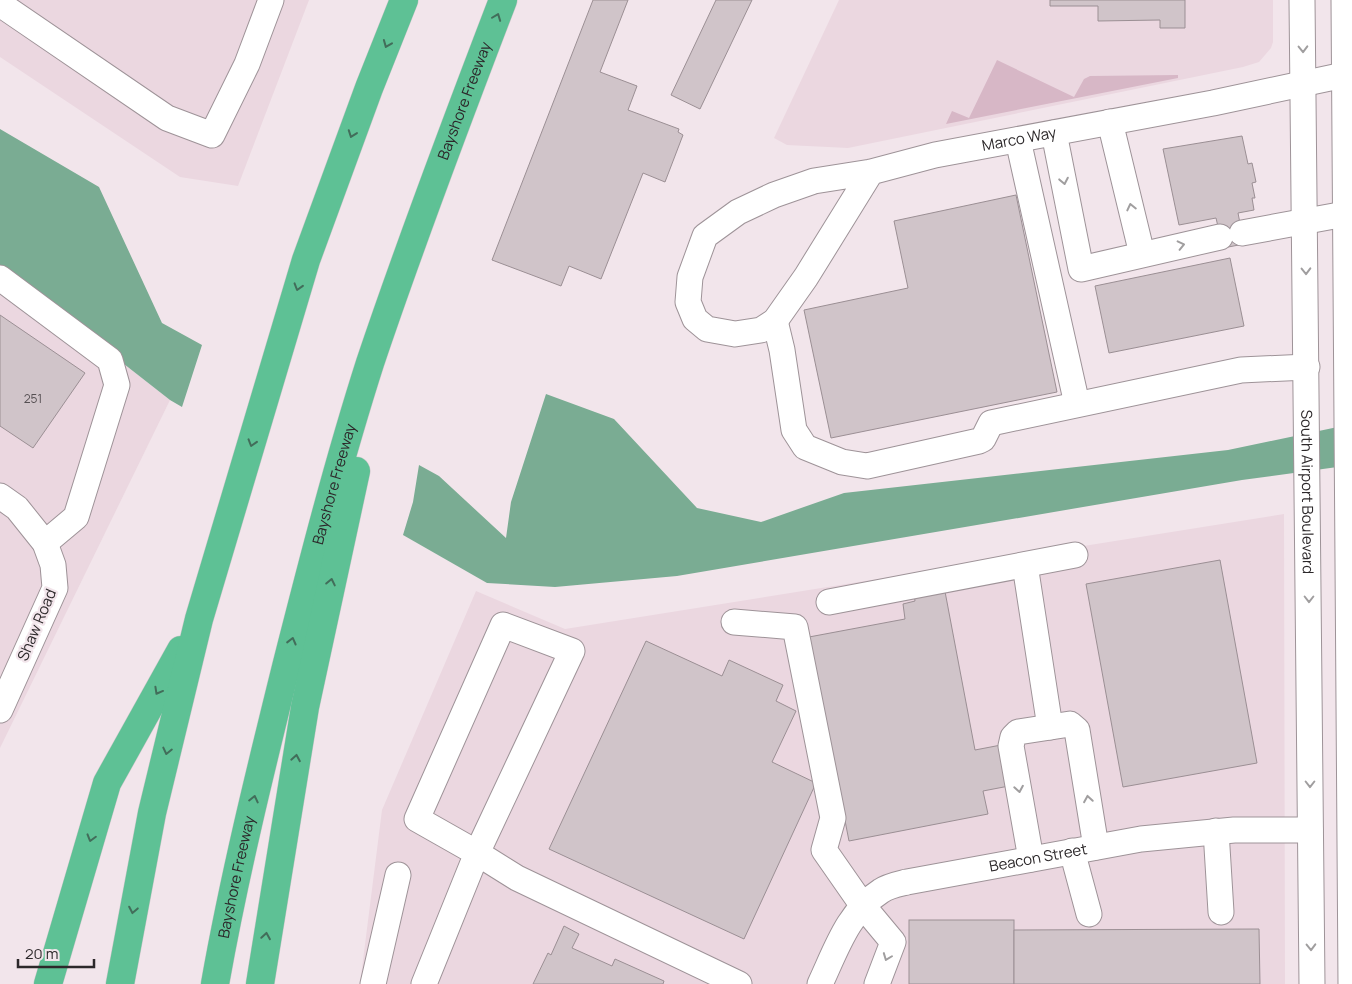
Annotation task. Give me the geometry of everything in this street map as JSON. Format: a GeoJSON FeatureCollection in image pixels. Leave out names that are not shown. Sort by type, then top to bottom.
{"type":"FeatureCollection","features":[{"type":"Feature","properties":{"kind":"highway"},"geometry":{"type":"LineString","coordinates":[[120,984],[152,813],[199,618],[306,260],[369,88],[404,0]]}},
{"type":"Feature","properties":{"kind":"highway","name":"Bayshore Freeway"},"geometry":{"type":"LineString","coordinates":[[215,984],[257,784],[323,524],[370,366],[454,128],[504,0]]}},
{"type":"Feature","properties":{"kind":"highway"},"geometry":{"type":"LineString","coordinates":[[260,984],[305,707],[337,553],[383,359],[415,248],[454,128]]}},
{"type":"Feature","properties":{"kind":"highway"},"geometry":{"type":"LineString","coordinates":[[48,984],[106,783],[199,618]]}},
{"type":"Feature","properties":{"kind":"street"},"geometry":{"type":"LineString","coordinates":[[0,4],[167,118],[212,135],[247,64],[271,0]]}},
{"type":"Feature","properties":{"kind":"street","name":"South Airport Boulevard"},"geometry":{"type":"LineString","coordinates":[[1302,0],[1308,414],[1312,984]]}},
{"type":"Feature","properties":{"kind":"street"},"geometry":{"type":"LineString","coordinates":[[1344,0],[1345,214],[1349,280],[1347,469],[1350,554],[1351,984]]}},
{"type":"Feature","properties":{"kind":"street","name":"Marco Way"},"geometry":{"type":"LineString","coordinates":[[775,321],[761,330],[735,334],[707,329],[696,319],[688,302],[690,277],[705,236],[738,212],[774,195],[814,181],[871,172],[935,156],[1344,75]]}},
{"type":"Feature","properties":{"kind":"street"},"geometry":{"type":"LineString","coordinates":[[1110,122],[1142,254]]}},
{"type":"Feature","properties":{"kind":"street"},"geometry":{"type":"LineString","coordinates":[[1054,133],[1081,269],[1231,235],[1345,214]]}},
{"type":"Feature","properties":{"kind":"street"},"geometry":{"type":"LineString","coordinates":[[1018,140],[1077,404]]}},
{"type":"Feature","properties":{"kind":"street"},"geometry":{"type":"LineString","coordinates":[[871,172],[811,270],[775,321],[782,350],[794,430],[805,447],[842,462],[867,466],[979,441],[983,439],[992,423],[1241,370],[1307,367]]}},
{"type":"Feature","properties":{"kind":"street"},"geometry":{"type":"LineString","coordinates":[[0,278],[110,360],[117,385],[76,517],[45,543]]}},
{"type":"Feature","properties":{"kind":"street","name":"Shaw Road"},"geometry":{"type":"LineString","coordinates":[[0,496],[17,508],[45,543],[53,565],[55,588],[0,710]]}},
{"type":"Feature","properties":{"kind":"street"},"geometry":{"type":"LineString","coordinates":[[829,602],[1075,555]]}},
{"type":"Feature","properties":{"kind":"street"},"geometry":{"type":"LineString","coordinates":[[1024,565],[1050,727]]}},
{"type":"Feature","properties":{"kind":"street"},"geometry":{"type":"LineString","coordinates":[[734,622],[795,627],[833,818],[824,850],[863,906],[893,942],[877,984]]}},
{"type":"Feature","properties":{"kind":"street"},"geometry":{"type":"LineString","coordinates":[[424,984],[477,853],[572,650],[503,625],[417,819],[477,853],[517,878],[738,984]]}},
{"type":"Feature","properties":{"kind":"street"},"geometry":{"type":"LineString","coordinates":[[1032,859],[1011,746],[1013,737],[1018,732],[1070,724],[1077,730],[1088,914]]}},
{"type":"Feature","properties":{"kind":"street","name":"Beacon Street"},"geometry":{"type":"LineString","coordinates":[[820,984],[848,924],[863,906],[882,890],[907,882],[1140,839],[1216,832],[1310,830]]}},
{"type":"Feature","properties":{"kind":"street"},"geometry":{"type":"LineString","coordinates":[[1216,832],[1221,912]]}},
{"type":"Feature","properties":{"kind":"street"},"geometry":{"type":"LineString","coordinates":[[373,984],[398,875]]}},
{"type":"Feature","properties":{"kind":"shaded area"},"geometry":{"type":"Polygon","coordinates":[[[0,0],[309,0],[238,186],[180,177],[0,57],[0,0]]]}},
{"type":"Feature","properties":{"kind":"shaded area"},"geometry":{"type":"Polygon","coordinates":[[[839,0],[1273,0],[1273,42],[1271,48],[1259,62],[1243,67],[848,148],[787,145],[774,138],[839,0]]]}},
{"type":"Feature","properties":{"kind":"shaded area"},"geometry":{"type":"Polygon","coordinates":[[[997,60],[1074,97],[1084,79],[1090,76],[1178,75],[1178,78],[946,124],[952,111],[969,118],[997,60]]]}},
{"type":"Feature","properties":{"kind":"shaded area"},"geometry":{"type":"Polygon","coordinates":[[[0,129],[99,187],[162,323],[202,345],[182,407],[170,400],[0,267],[0,129]]]}},
{"type":"Feature","properties":{"kind":"shaded area"},"geometry":{"type":"Polygon","coordinates":[[[0,267],[170,400],[0,748],[0,267]]]}},
{"type":"Feature","properties":{"kind":"shaded area"},"geometry":{"type":"Polygon","coordinates":[[[546,394],[614,419],[697,508],[761,522],[844,493],[1228,450],[1352,424],[1352,465],[1242,480],[677,576],[555,587],[487,583],[403,535],[413,502],[419,465],[439,476],[506,538],[511,502],[546,394]]]}},
{"type":"Feature","properties":{"kind":"shaded area"},"geometry":{"type":"Polygon","coordinates":[[[1284,514],[1285,984],[360,984],[382,810],[476,591],[565,629],[1284,514]]]}},
{"type":"Feature","properties":{"kind":"building"},"geometry":{"type":"Polygon","coordinates":[[[593,0],[628,0],[600,72],[637,86],[628,110],[679,129],[678,132],[683,135],[665,182],[643,173],[601,279],[569,266],[561,286],[492,260],[593,0]]]}},
{"type":"Feature","properties":{"kind":"building"},"geometry":{"type":"Polygon","coordinates":[[[716,0],[752,0],[700,109],[671,95],[716,0]]]}},
{"type":"Feature","properties":{"kind":"building"},"geometry":{"type":"Polygon","coordinates":[[[1050,0],[1185,0],[1185,28],[1160,28],[1160,20],[1098,21],[1098,6],[1050,6],[1050,0]]]}},
{"type":"Feature","properties":{"kind":"building"},"geometry":{"type":"Polygon","coordinates":[[[1242,136],[1248,164],[1252,163],[1256,182],[1252,183],[1255,198],[1252,198],[1254,210],[1238,213],[1244,244],[1223,248],[1216,218],[1179,225],[1163,149],[1242,136]]]}},
{"type":"Feature","properties":{"kind":"building"},"geometry":{"type":"Polygon","coordinates":[[[1016,195],[1057,392],[831,438],[804,310],[908,288],[894,221],[1016,195]]]}},
{"type":"Feature","properties":{"kind":"building"},"geometry":{"type":"Polygon","coordinates":[[[1230,258],[1244,326],[1109,353],[1095,286],[1230,258]]]}},
{"type":"Feature","properties":{"kind":"building"},"geometry":{"type":"Polygon","coordinates":[[[0,315],[85,373],[33,448],[0,426],[0,315]]]}},
{"type":"Feature","properties":{"kind":"building"},"geometry":{"type":"Polygon","coordinates":[[[1220,560],[1257,763],[1123,787],[1086,584],[1220,560]]]}},
{"type":"Feature","properties":{"kind":"building"},"geometry":{"type":"Polygon","coordinates":[[[943,581],[975,750],[1001,745],[1009,786],[983,791],[988,814],[849,841],[809,637],[905,619],[903,604],[915,601],[913,587],[943,581]]]}},
{"type":"Feature","properties":{"kind":"building"},"geometry":{"type":"Polygon","coordinates":[[[646,641],[722,676],[729,660],[783,685],[776,701],[796,711],[772,762],[816,783],[744,939],[549,849],[646,641]]]}},
{"type":"Feature","properties":{"kind":"building"},"geometry":{"type":"Polygon","coordinates":[[[909,920],[1014,920],[1014,984],[909,984],[909,920]]]}},
{"type":"Feature","properties":{"kind":"building"},"geometry":{"type":"Polygon","coordinates":[[[564,926],[579,934],[572,948],[612,966],[615,959],[664,981],[663,984],[533,984],[548,953],[551,955],[564,926]]]}},
{"type":"Feature","properties":{"kind":"building"},"geometry":{"type":"Polygon","coordinates":[[[1259,929],[1260,984],[1014,984],[1014,930],[1259,929]]]}}]}
